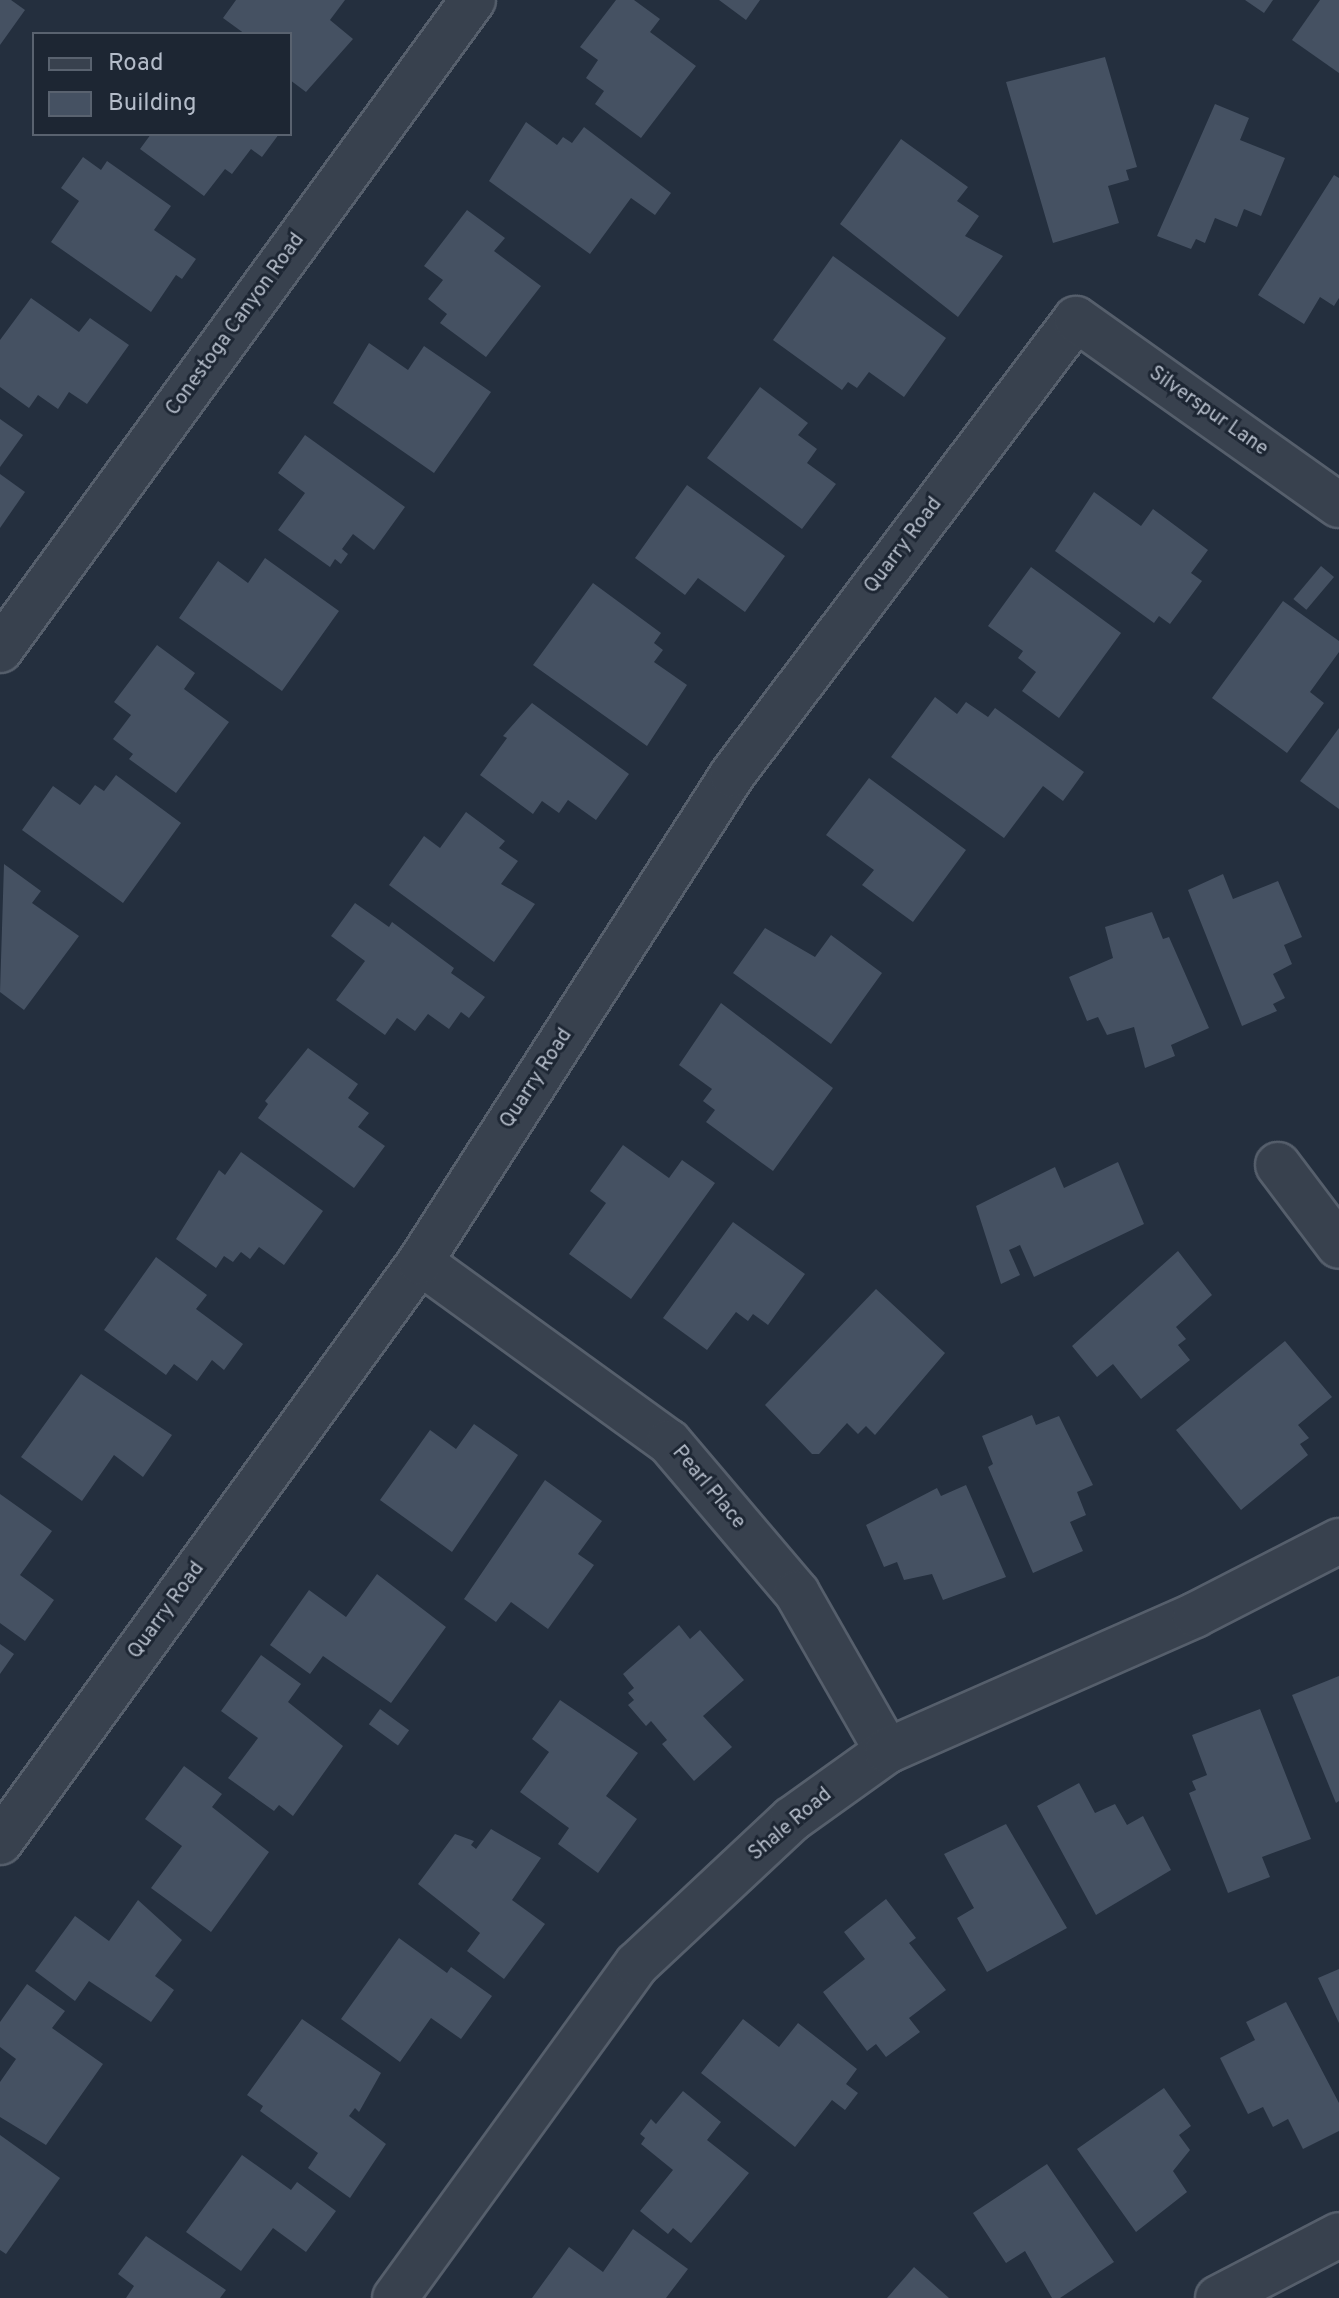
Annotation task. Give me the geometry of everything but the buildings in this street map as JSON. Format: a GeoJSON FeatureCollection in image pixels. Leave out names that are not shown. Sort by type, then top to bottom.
{"type":"FeatureCollection","features":[{"type":"Feature","properties":{"kind":"street","name":"Conestoga Canyon Road"},"geometry":{"type":"LineString","coordinates":[[0,650],[473,0]]}},
{"type":"Feature","properties":{"kind":"street","name":"Silverspur Lane"},"geometry":{"type":"LineString","coordinates":[[1076,319],[1339,505]]}},
{"type":"Feature","properties":{"kind":"street","name":"Quarry Road"},"geometry":{"type":"LineString","coordinates":[[0,1842],[420,1262],[732,775],[1076,319]]}},
{"type":"Feature","properties":{"kind":"street"},"geometry":{"type":"LineString","coordinates":[[1278,1165],[1339,1246]]}},
{"type":"Feature","properties":{"kind":"street","name":"Pearl Place"},"geometry":{"type":"LineString","coordinates":[[420,1262],[669,1442],[797,1593],[887,1751]]}},
{"type":"Feature","properties":{"kind":"street","name":"Shale Road"},"geometry":{"type":"LineString","coordinates":[[395,2298],[637,1964],[792,1819],[887,1751],[1195,1615],[1339,1541]]}},
{"type":"Feature","properties":{"kind":"street"},"geometry":{"type":"LineString","coordinates":[[1218,2298],[1339,2235]]}}]}
